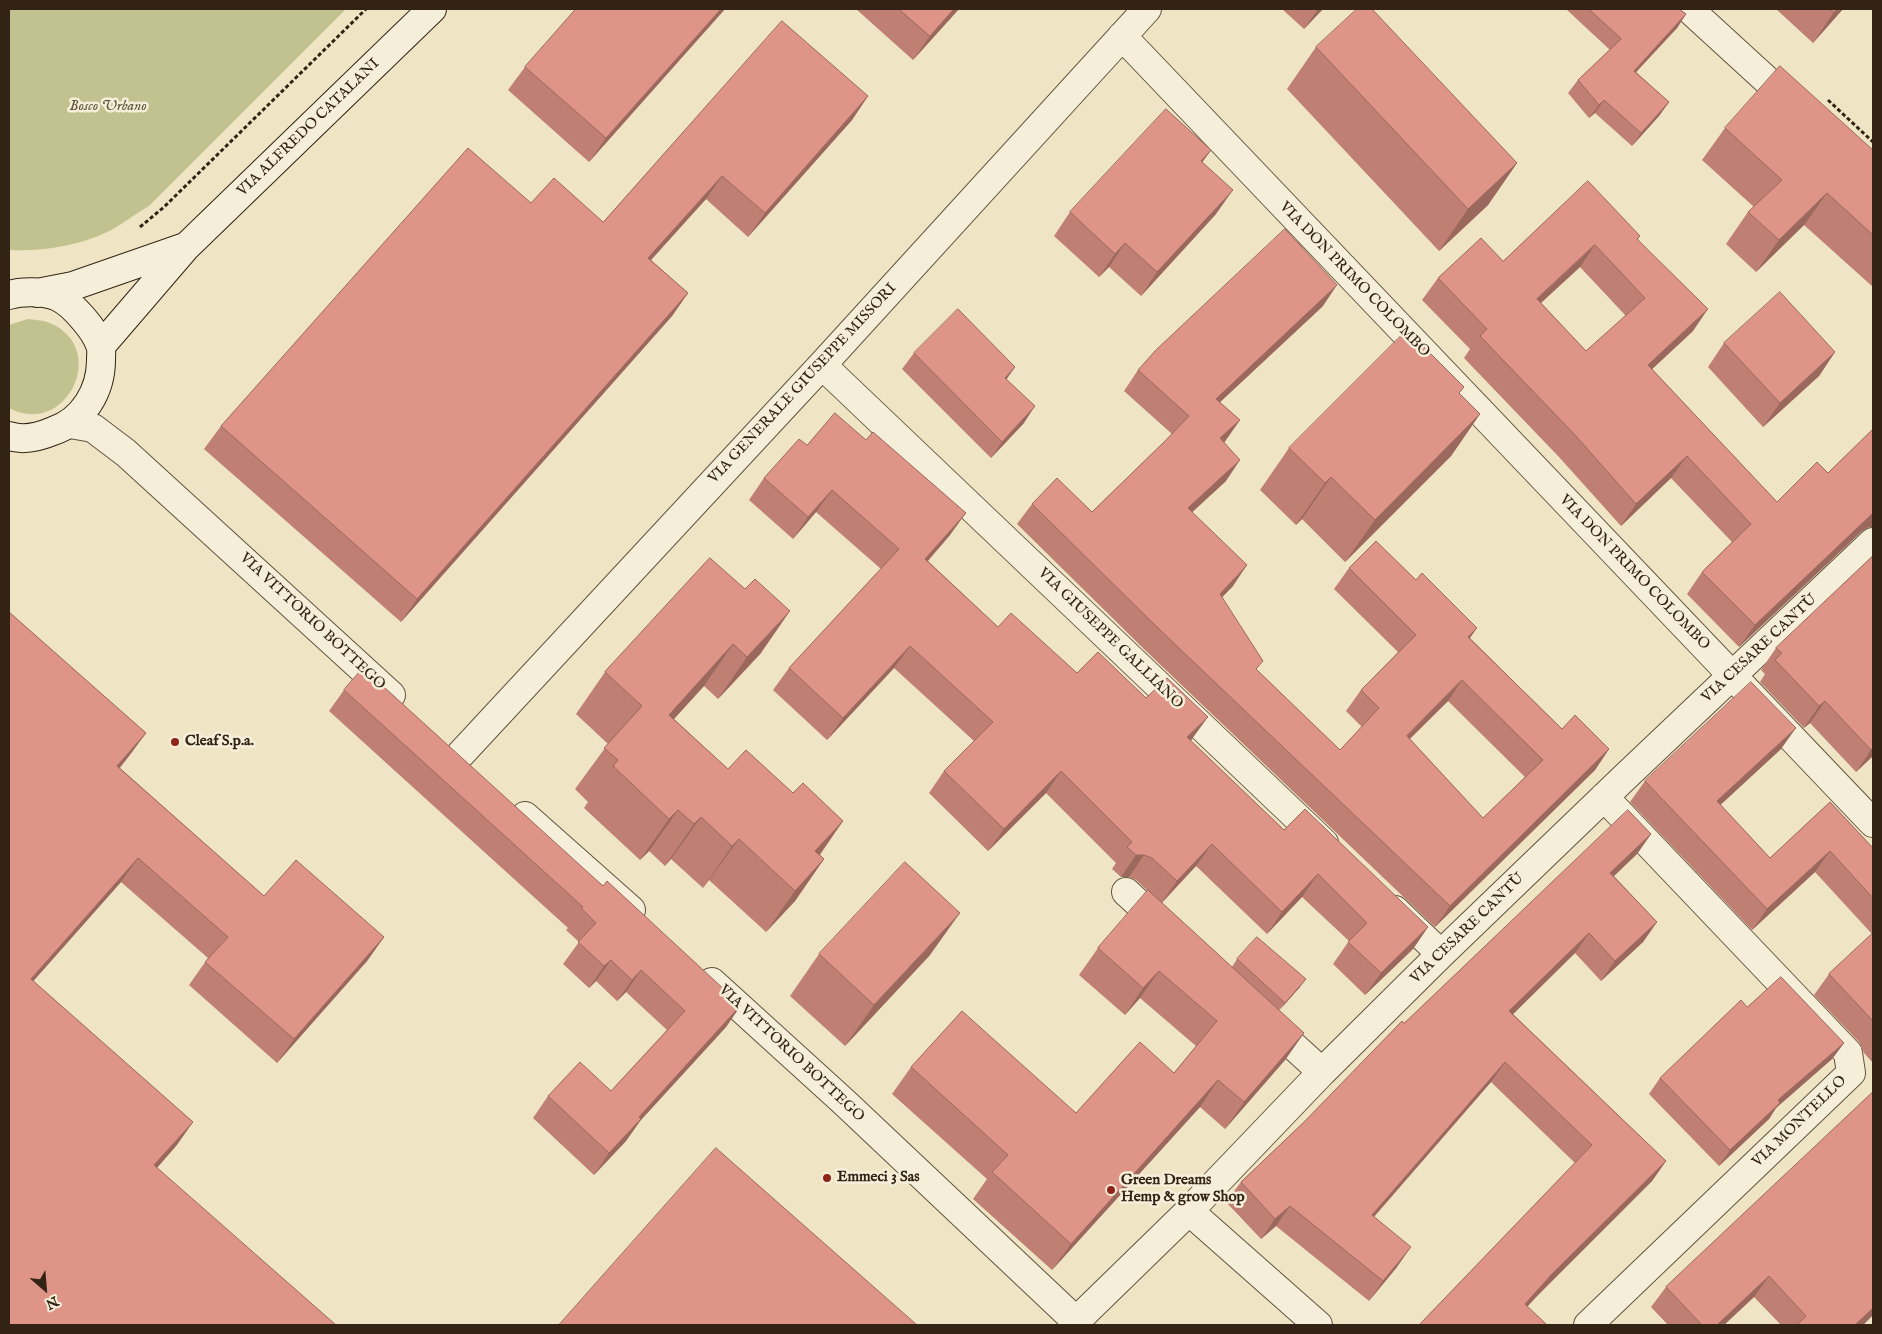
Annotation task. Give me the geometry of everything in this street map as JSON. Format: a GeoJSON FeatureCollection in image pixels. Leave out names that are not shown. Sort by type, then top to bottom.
{"type":"FeatureCollection","features":[{"type":"Feature","properties":{"kind":"street","name":"VIA ALFREDO CATALANI"},"geometry":{"type":"LineString","coordinates":[[101,346],[186,247],[432,9]]}},
{"type":"Feature","properties":{"kind":"street","name":"VIA GENERALE GIUSEPPE MISSORI"},"geometry":{"type":"LineString","coordinates":[[458,757],[822,365],[1147,9]]}},
{"type":"Feature","properties":{"kind":"street"},"geometry":{"type":"LineString","coordinates":[[1689,9],[1815,125]]}},
{"type":"Feature","properties":{"kind":"street","name":"VIA DON PRIMO COLOMBO"},"geometry":{"type":"LineString","coordinates":[[1122,36],[1873,823]]}},
{"type":"Feature","properties":{"kind":"street","name":"VIA ALFREDO CATALANI"},"geometry":{"type":"LineString","coordinates":[[36,293],[73,286],[186,247]]}},
{"type":"Feature","properties":{"kind":"street"},"geometry":{"type":"LineString","coordinates":[[9,295],[20,292],[57,297],[74,309],[89,326],[101,346],[101,368],[98,387],[90,403],[70,424],[38,437],[15,438],[9,436]]}},
{"type":"Feature","properties":{"kind":"street","name":"VIA GIUSEPPE GALLIANO"},"geometry":{"type":"LineString","coordinates":[[822,365],[1340,858]]}},
{"type":"Feature","properties":{"kind":"street","name":"VIA VITTORIO BOTTEGO"},"geometry":{"type":"LineString","coordinates":[[70,424],[93,428],[126,453],[409,711]]}},
{"type":"Feature","properties":{"kind":"street","name":"VIA CESARE CANTÙ"},"geometry":{"type":"LineString","coordinates":[[1074,1323],[1189,1211],[1322,1072],[1441,954],[1873,542]]}},
{"type":"Feature","properties":{"kind":"street"},"geometry":{"type":"LineString","coordinates":[[437,737],[480,776]]}},
{"type":"Feature","properties":{"kind":"street","name":"VIA MONTELLO"},"geometry":{"type":"LineString","coordinates":[[1588,1325],[1851,1072],[1848,1054],[1604,797]]}},
{"type":"Feature","properties":{"kind":"street"},"geometry":{"type":"LineString","coordinates":[[510,803],[650,927]]}},
{"type":"Feature","properties":{"kind":"street"},"geometry":{"type":"LineString","coordinates":[[1126,892],[1184,946]]}},
{"type":"Feature","properties":{"kind":"street"},"geometry":{"type":"LineString","coordinates":[[1376,892],[1441,954]]}},
{"type":"Feature","properties":{"kind":"street","name":"VIA VITTORIO BOTTEGO"},"geometry":{"type":"LineString","coordinates":[[695,966],[769,1032],[1074,1323]]}},
{"type":"Feature","properties":{"kind":"street"},"geometry":{"type":"LineString","coordinates":[[1249,1006],[1322,1072]]}},
{"type":"Feature","properties":{"kind":"street"},"geometry":{"type":"LineString","coordinates":[[1189,1211],[1318,1325]]}},
{"type":"Feature","properties":{"kind":"path"},"geometry":{"type":"LineString","coordinates":[[135,230],[164,207],[366,9]]}},
{"type":"Feature","properties":{"kind":"green space","name":"Bosco Urbano"},"geometry":{"type":"Polygon","coordinates":[[[9,9],[346,9],[149,206],[102,235],[62,246],[22,250],[9,250],[9,9]]]}},
{"type":"Feature","properties":{"kind":"green space"},"geometry":{"type":"Polygon","coordinates":[[[28,319],[47,322],[66,334],[76,350],[79,367],[74,385],[64,400],[49,411],[30,414],[9,408],[9,325],[28,319]]]}},
{"type":"Feature","properties":{"kind":"building"},"geometry":{"type":"Polygon","coordinates":[[[576,9],[721,9],[606,138],[525,67],[576,9]]]}},
{"type":"Feature","properties":{"kind":"building"},"geometry":{"type":"Polygon","coordinates":[[[899,9],[954,9],[930,36],[899,9]]]}},
{"type":"Feature","properties":{"kind":"building"},"geometry":{"type":"Polygon","coordinates":[[[1357,9],[1372,9],[1517,163],[1468,209],[1316,47],[1357,9]]]}},
{"type":"Feature","properties":{"kind":"building"},"geometry":{"type":"Polygon","coordinates":[[[1589,9],[1679,9],[1686,14],[1634,71],[1669,102],[1641,133],[1604,100],[1599,105],[1578,80],[1621,39],[1589,9]]]}},
{"type":"Feature","properties":{"kind":"building"},"geometry":{"type":"Polygon","coordinates":[[[782,21],[868,96],[765,213],[722,176],[648,258],[688,293],[417,599],[221,426],[468,148],[531,203],[554,178],[603,222],[782,21]]]}},
{"type":"Feature","properties":{"kind":"building"},"geometry":{"type":"Polygon","coordinates":[[[1780,66],[1873,150],[1873,235],[1827,193],[1779,240],[1748,212],[1782,180],[1725,128],[1780,66]]]}},
{"type":"Feature","properties":{"kind":"building"},"geometry":{"type":"Polygon","coordinates":[[[1166,109],[1211,150],[1201,161],[1233,190],[1157,272],[1125,243],[1115,254],[1070,212],[1166,109]]]}},
{"type":"Feature","properties":{"kind":"building"},"geometry":{"type":"Polygon","coordinates":[[[1588,181],[1640,236],[1637,239],[1708,309],[1648,365],[1777,502],[1817,462],[1828,473],[1873,429],[1873,513],[1755,625],[1702,572],[1751,524],[1687,456],[1636,504],[1575,435],[1480,336],[1487,329],[1438,278],[1481,238],[1503,261],[1588,181]],[[1595,245],[1537,299],[1586,351],[1645,298],[1595,245]]]}},
{"type":"Feature","properties":{"kind":"building"},"geometry":{"type":"Polygon","coordinates":[[[1285,229],[1337,285],[1216,399],[1240,420],[1220,438],[1240,460],[1188,508],[1247,565],[1220,594],[1263,661],[1256,669],[1340,750],[1379,708],[1361,690],[1416,635],[1349,568],[1376,541],[1416,580],[1422,573],[1477,628],[1468,637],[1562,729],[1575,715],[1609,749],[1450,906],[1160,630],[1032,504],[1057,478],[1092,512],[1189,416],[1138,370],[1156,350],[1285,229]],[[1462,680],[1407,736],[1483,818],[1543,760],[1462,680]]]}},
{"type":"Feature","properties":{"kind":"building"},"geometry":{"type":"Polygon","coordinates":[[[1780,292],[1835,352],[1780,403],[1724,343],[1780,292]]]}},
{"type":"Feature","properties":{"kind":"building"},"geometry":{"type":"Polygon","coordinates":[[[958,309],[1015,367],[1005,378],[1035,406],[1002,442],[914,353],[958,309]]]}},
{"type":"Feature","properties":{"kind":"building"},"geometry":{"type":"Polygon","coordinates":[[[1407,330],[1464,387],[1459,393],[1480,414],[1375,520],[1331,477],[1325,483],[1289,448],[1407,330]]]}},
{"type":"Feature","properties":{"kind":"building"},"geometry":{"type":"Polygon","coordinates":[[[835,413],[866,440],[873,432],[966,513],[925,559],[998,627],[1011,613],[1077,673],[1098,652],[1146,698],[1167,678],[1208,717],[1187,737],[1284,830],[1305,809],[1428,927],[1381,973],[1348,942],[1367,923],[1318,874],[1282,912],[1212,844],[1177,881],[1152,858],[1136,855],[1127,847],[1132,842],[1061,771],[1004,829],[944,771],[993,722],[910,646],[843,718],[789,668],[899,549],[832,490],[808,517],[764,478],[799,439],[807,445],[835,413]]]}},
{"type":"Feature","properties":{"kind":"building"},"geometry":{"type":"Polygon","coordinates":[[[1873,556],[1873,748],[1871,750],[1825,701],[1819,706],[1775,660],[1782,653],[1776,648],[1873,556]]]}},
{"type":"Feature","properties":{"kind":"building"},"geometry":{"type":"Polygon","coordinates":[[[710,558],[745,589],[755,579],[790,611],[747,657],[733,644],[669,715],[728,769],[746,750],[793,793],[803,783],[843,821],[815,851],[824,859],[795,891],[739,839],[732,846],[701,817],[694,824],[678,810],[669,819],[613,766],[618,760],[604,748],[642,706],[605,672],[710,558]]]}},
{"type":"Feature","properties":{"kind":"building"},"geometry":{"type":"Polygon","coordinates":[[[9,612],[146,733],[117,766],[264,896],[296,860],[384,937],[294,1039],[205,962],[228,937],[138,858],[31,979],[193,1122],[154,1165],[336,1325],[9,1325],[9,612]]]}},
{"type":"Feature","properties":{"kind":"building"},"geometry":{"type":"Polygon","coordinates":[[[363,668],[603,886],[607,881],[741,1005],[639,1117],[641,1119],[609,1153],[548,1096],[580,1062],[611,1091],[685,1011],[641,970],[632,980],[611,960],[604,966],[578,942],[596,923],[581,908],[583,907],[344,690],[363,668]]]}},
{"type":"Feature","properties":{"kind":"building"},"geometry":{"type":"Polygon","coordinates":[[[1751,682],[1796,728],[1717,801],[1770,858],[1830,802],[1873,848],[1873,898],[1830,851],[1767,909],[1645,781],[1751,682]]]}},
{"type":"Feature","properties":{"kind":"building"},"geometry":{"type":"Polygon","coordinates":[[[1628,810],[1651,834],[1610,873],[1657,922],[1615,961],[1589,933],[1509,1011],[1666,1161],[1552,1274],[1525,1304],[1545,1325],[1419,1325],[1592,1145],[1505,1062],[1372,1215],[1411,1247],[1383,1281],[1290,1206],[1275,1219],[1241,1182],[1304,1122],[1402,1021],[1404,1023],[1628,810]]]}},
{"type":"Feature","properties":{"kind":"building"},"geometry":{"type":"Polygon","coordinates":[[[905,862],[960,913],[874,1005],[819,954],[905,862]]]}},
{"type":"Feature","properties":{"kind":"building"},"geometry":{"type":"Polygon","coordinates":[[[1148,890],[1304,1033],[1244,1102],[1218,1080],[1071,1244],[992,1172],[1008,1155],[911,1067],[962,1011],[1076,1113],[1140,1042],[1174,1073],[1217,1021],[1159,971],[1143,988],[1098,948],[1148,890]]]}},
{"type":"Feature","properties":{"kind":"building"},"geometry":{"type":"Polygon","coordinates":[[[1873,933],[1873,1021],[1829,974],[1873,933]]]}},
{"type":"Feature","properties":{"kind":"building"},"geometry":{"type":"Polygon","coordinates":[[[1257,937],[1306,979],[1285,1003],[1237,959],[1257,937]]]}},
{"type":"Feature","properties":{"kind":"building"},"geometry":{"type":"Polygon","coordinates":[[[1781,977],[1844,1043],[1778,1100],[1780,1103],[1730,1150],[1660,1078],[1741,1000],[1747,1007],[1781,977]]]}},
{"type":"Feature","properties":{"kind":"building"},"geometry":{"type":"Polygon","coordinates":[[[1873,1092],[1873,1308],[1855,1325],[1797,1325],[1806,1316],[1769,1276],[1717,1325],[1702,1325],[1666,1287],[1873,1092]]]}},
{"type":"Feature","properties":{"kind":"building"},"geometry":{"type":"Polygon","coordinates":[[[716,1148],[917,1325],[559,1325],[716,1148]]]}},
{"type":"Feature","properties":{"kind":"place","name":"Cleaf S.p.a."},"geometry":{"type":"Point","coordinates":[175,742]}},
{"type":"Feature","properties":{"kind":"place","name":"Emmeci 3 Sas"},"geometry":{"type":"Point","coordinates":[827,1178]}},
{"type":"Feature","properties":{"kind":"place","name":"Green Dreams Hemp & grow Shop"},"geometry":{"type":"Point","coordinates":[1111,1190]}}]}
